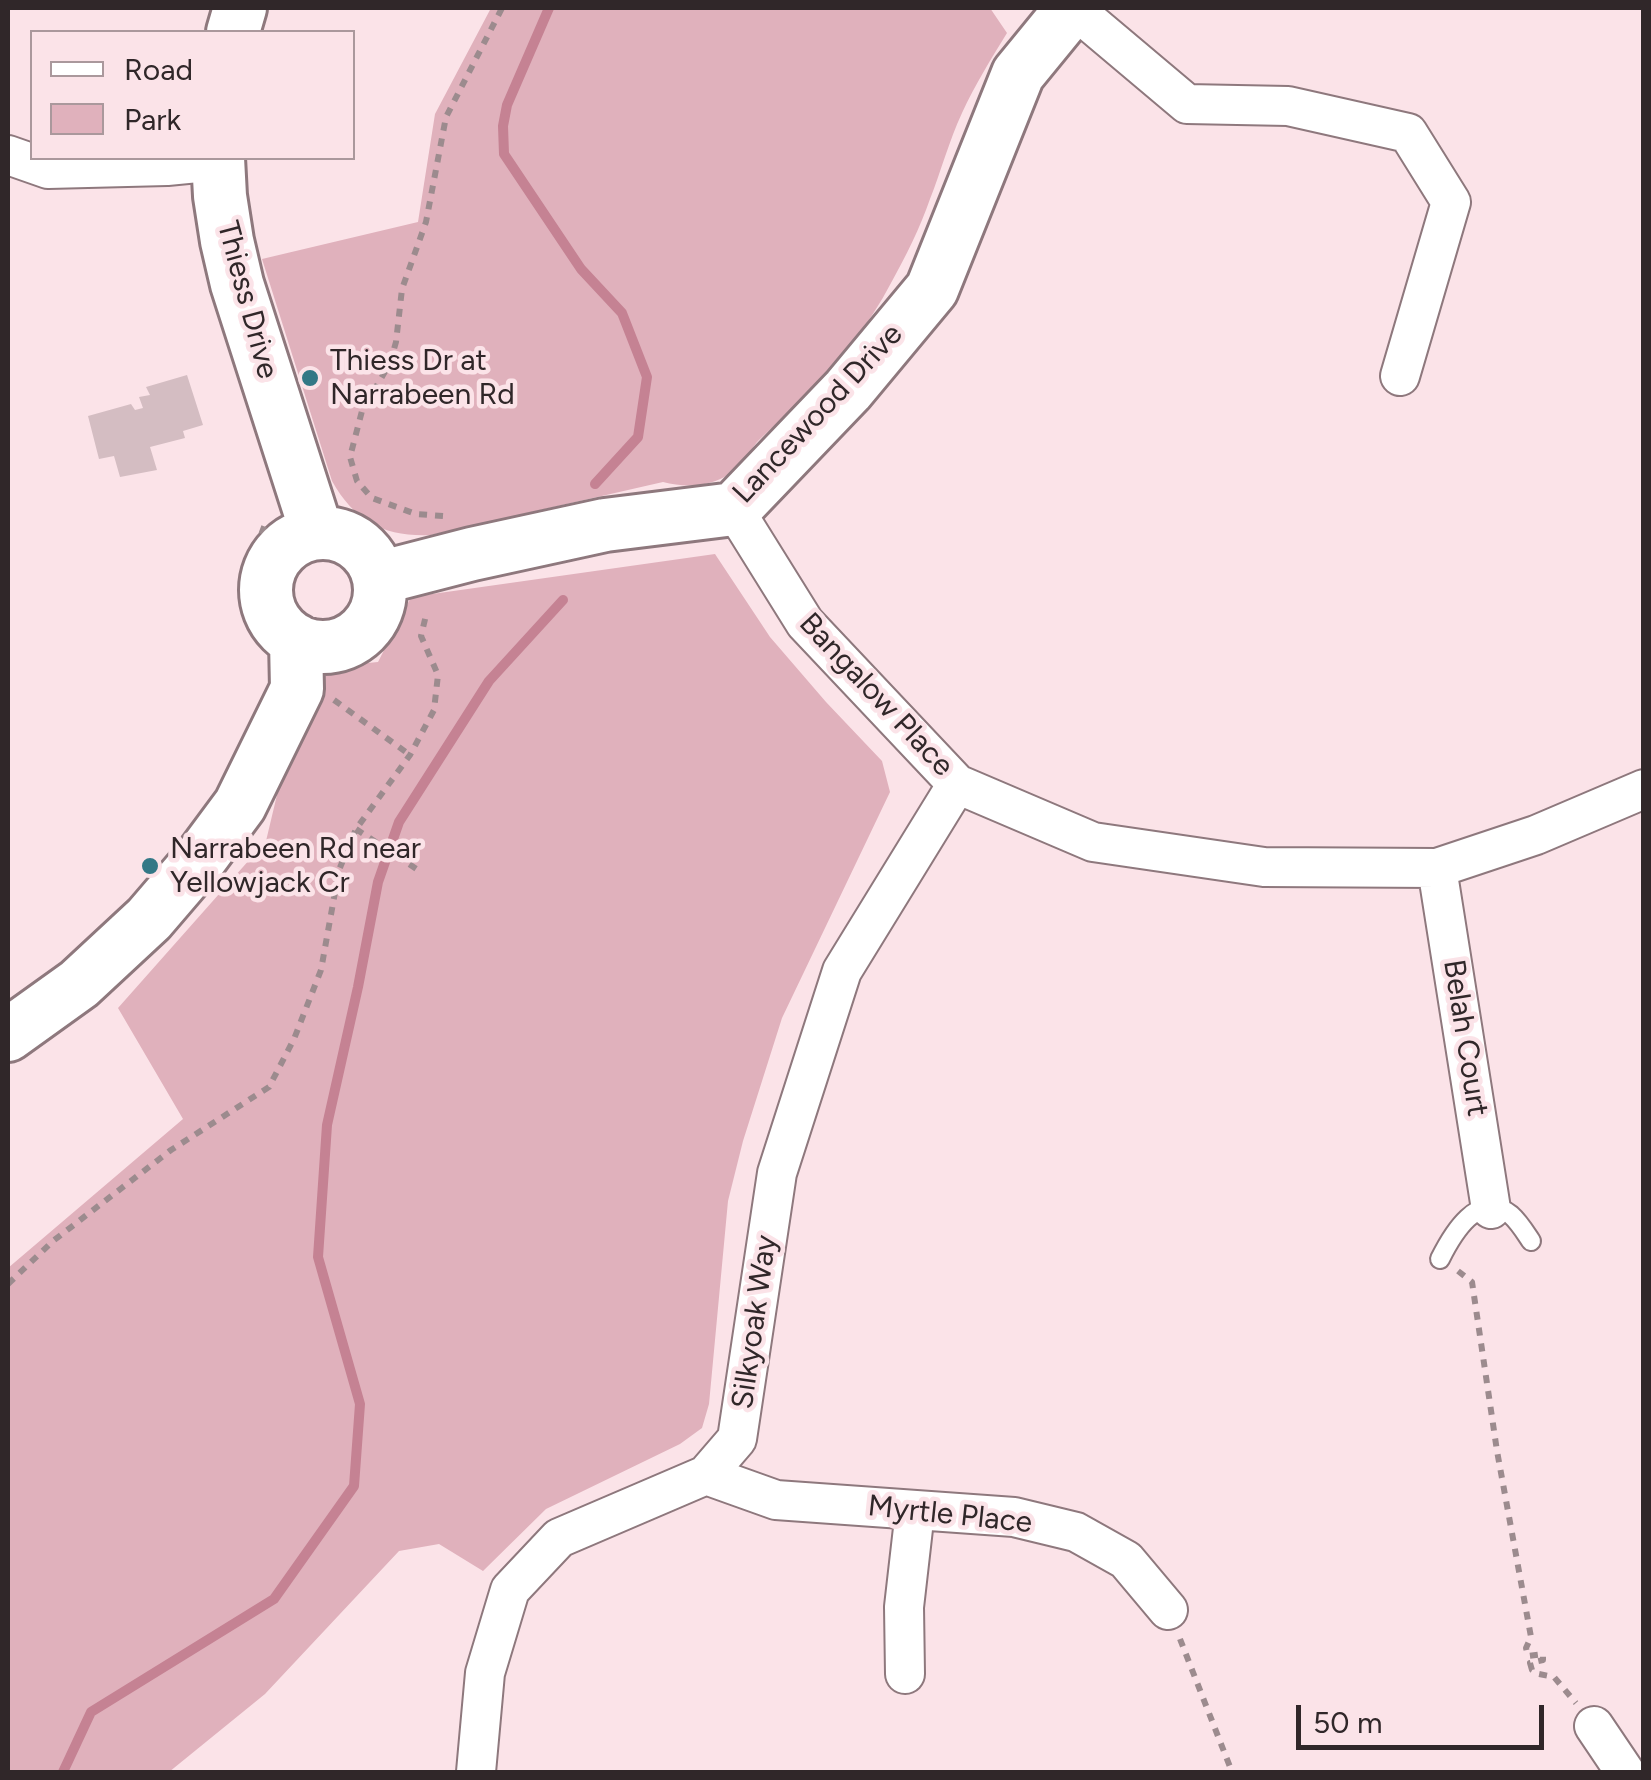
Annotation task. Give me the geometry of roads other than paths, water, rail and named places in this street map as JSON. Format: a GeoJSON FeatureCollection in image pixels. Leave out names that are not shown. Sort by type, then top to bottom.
{"type":"FeatureCollection","features":[{"type":"Feature","properties":{"kind":"street"},"geometry":{"type":"LineString","coordinates":[[1073,8],[1187,104],[1288,106],[1408,133],[1451,202],[1400,376]]}},
{"type":"Feature","properties":{"kind":"street","name":"Lancewood Drive"},"geometry":{"type":"LineString","coordinates":[[379,578],[604,525],[734,509],[848,390],[932,289],[1018,74],[1073,8]]}},
{"type":"Feature","properties":{"kind":"street"},"geometry":{"type":"LineString","coordinates":[[8,156],[48,169],[167,166],[211,160]]}},
{"type":"Feature","properties":{"kind":"street","name":"Thiess Drive"},"geometry":{"type":"LineString","coordinates":[[218,160],[220,196],[237,284],[317,533]]}},
{"type":"Feature","properties":{"kind":"street","name":"Bangalow Place"},"geometry":{"type":"LineString","coordinates":[[734,509],[804,623],[957,784],[1093,842],[1264,867],[1437,868],[1536,835],[1644,789]]}},
{"type":"Feature","properties":{"kind":"street"},"geometry":{"type":"LineString","coordinates":[[8,1035],[79,984],[150,919],[240,805],[298,690],[281,640],[280,628],[266,601],[266,581],[276,556],[290,542],[317,533],[337,534],[358,544],[372,559],[379,578],[380,598],[368,625],[353,638],[329,646],[281,640]]}},
{"type":"Feature","properties":{"kind":"street","name":"Silkyoak Way"},"geometry":{"type":"LineString","coordinates":[[476,1772],[485,1673],[510,1590],[559,1538],[706,1475],[737,1439],[777,1172],[842,971],[957,784]]}},
{"type":"Feature","properties":{"kind":"street","name":"Belah Court"},"geometry":{"type":"LineString","coordinates":[[1437,868],[1491,1209]]}},
{"type":"Feature","properties":{"kind":"street","name":"Myrtle Place"},"geometry":{"type":"LineString","coordinates":[[706,1475],[776,1500],[1014,1516],[1076,1532],[1126,1560],[1168,1610]]}},
{"type":"Feature","properties":{"kind":"street"},"geometry":{"type":"LineString","coordinates":[[904,1674],[904,1607],[915,1511]]}},
{"type":"Feature","properties":{"kind":"street"},"geometry":{"type":"LineString","coordinates":[[1594,1726],[1625,1772]]}},
{"type":"Feature","properties":{"kind":"lane"},"geometry":{"type":"LineString","coordinates":[[1440,1259],[1473,1212],[1491,1209],[1508,1213],[1530,1241]]}},
{"type":"Feature","properties":{"kind":"waterway"},"geometry":{"type":"LineString","coordinates":[[549,8],[507,105],[504,154],[581,269],[622,313],[647,377],[638,437],[595,484]]}},
{"type":"Feature","properties":{"kind":"waterway"},"geometry":{"type":"LineString","coordinates":[[63,1772],[91,1712],[274,1599],[354,1486],[360,1404],[318,1257],[327,1125],[378,882],[399,822],[489,681],[563,600]]}},
{"type":"Feature","properties":{"kind":"place","name":"Thiess Dr at Narrabeen Rd"},"geometry":{"type":"Point","coordinates":[310,378]}},
{"type":"Feature","properties":{"kind":"place","name":"Narrabeen Rd near Yellowjack Cr"},"geometry":{"type":"Point","coordinates":[150,866]}}]}
